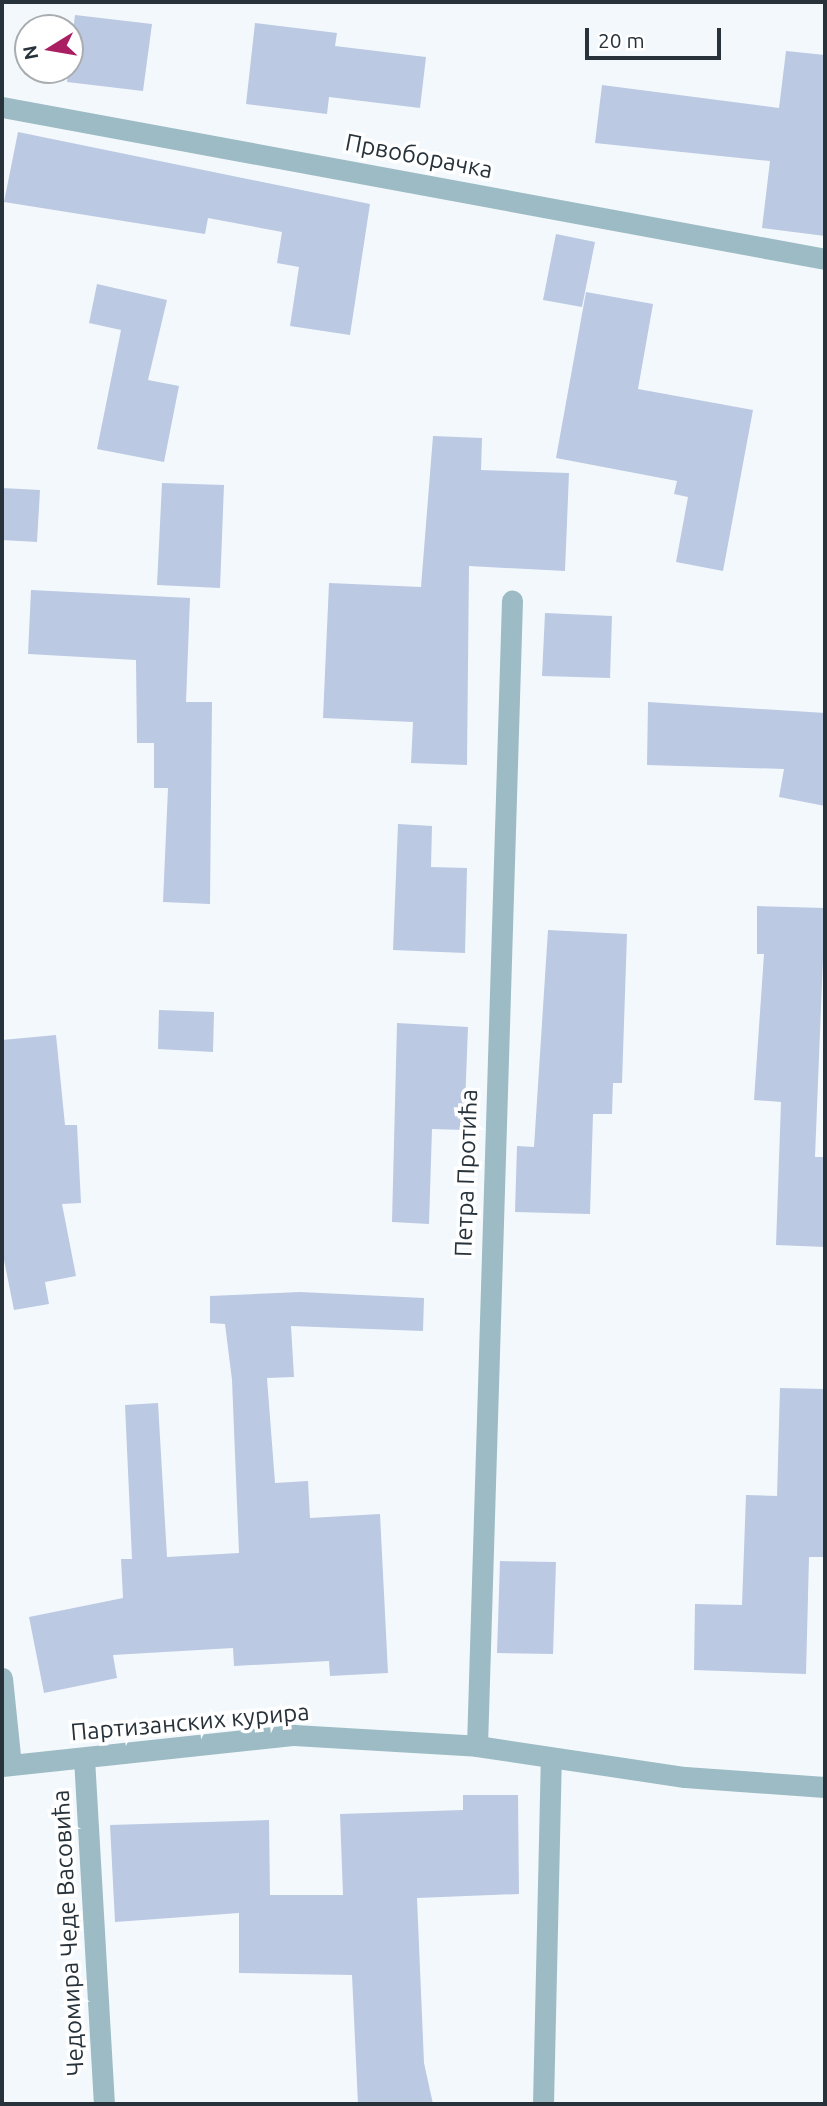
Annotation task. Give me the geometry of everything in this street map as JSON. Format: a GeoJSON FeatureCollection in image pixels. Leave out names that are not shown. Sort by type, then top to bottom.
{"type":"FeatureCollection","features":[{"type":"Feature","properties":{"kind":"street","name":"Првоборачка"},"geometry":{"type":"LineString","coordinates":[[2,107],[825,260]]}},
{"type":"Feature","properties":{"kind":"street","name":"Петра Протића"},"geometry":{"type":"LineString","coordinates":[[477,1746],[512,601]]}},
{"type":"Feature","properties":{"kind":"street"},"geometry":{"type":"LineString","coordinates":[[2,1678],[6,1765]]}},
{"type":"Feature","properties":{"kind":"street","name":"Партизанских курира"},"geometry":{"type":"LineString","coordinates":[[6,1765],[294,1735],[477,1746],[551,1759],[825,1787]]}},
{"type":"Feature","properties":{"kind":"street","name":"Чедомира Чеде Васовића"},"geometry":{"type":"LineString","coordinates":[[84,1758],[104,2104]]}},
{"type":"Feature","properties":{"kind":"street"},"geometry":{"type":"LineString","coordinates":[[543,2104],[551,1759]]}},
{"type":"Feature","properties":{"kind":"building"},"geometry":{"type":"Polygon","coordinates":[[[84,16],[152,24],[143,91],[84,84],[84,16]]]}},
{"type":"Feature","properties":{"kind":"building"},"geometry":{"type":"Polygon","coordinates":[[[255,23],[337,33],[335,46],[426,57],[420,108],[329,97],[327,114],[246,104],[255,23]]]}},
{"type":"Feature","properties":{"kind":"building"},"geometry":{"type":"Polygon","coordinates":[[[786,51],[825,55],[825,236],[762,228],[770,161],[595,143],[602,85],[779,108],[786,51]]]}},
{"type":"Feature","properties":{"kind":"building"},"geometry":{"type":"Polygon","coordinates":[[[18,132],[370,204],[350,335],[290,326],[299,267],[277,263],[282,232],[208,218],[205,234],[4,202],[18,132]]]}},
{"type":"Feature","properties":{"kind":"building"},"geometry":{"type":"Polygon","coordinates":[[[556,234],[595,242],[582,307],[543,300],[556,234]]]}},
{"type":"Feature","properties":{"kind":"building"},"geometry":{"type":"Polygon","coordinates":[[[97,284],[167,300],[148,380],[179,386],[164,462],[97,449],[121,330],[89,323],[97,284]]]}},
{"type":"Feature","properties":{"kind":"building"},"geometry":{"type":"Polygon","coordinates":[[[586,292],[653,304],[638,389],[753,410],[723,571],[676,562],[688,497],[674,494],[677,481],[556,458],[586,292]]]}},
{"type":"Feature","properties":{"kind":"building"},"geometry":{"type":"Polygon","coordinates":[[[433,436],[482,438],[481,470],[569,473],[565,571],[469,566],[467,765],[411,763],[413,722],[323,718],[329,583],[421,587],[433,436]]]}},
{"type":"Feature","properties":{"kind":"building"},"geometry":{"type":"Polygon","coordinates":[[[162,483],[224,485],[220,588],[157,585],[162,483]]]}},
{"type":"Feature","properties":{"kind":"building"},"geometry":{"type":"Polygon","coordinates":[[[2,488],[40,490],[37,542],[2,540],[2,488]]]}},
{"type":"Feature","properties":{"kind":"building"},"geometry":{"type":"Polygon","coordinates":[[[31,590],[190,598],[186,702],[212,702],[210,904],[163,902],[168,788],[154,788],[154,743],[137,743],[136,660],[28,654],[31,590]]]}},
{"type":"Feature","properties":{"kind":"building"},"geometry":{"type":"Polygon","coordinates":[[[545,613],[612,616],[610,678],[542,676],[545,613]]]}},
{"type":"Feature","properties":{"kind":"building"},"geometry":{"type":"Polygon","coordinates":[[[648,702],[825,713],[825,806],[779,797],[784,769],[647,765],[648,702]]]}},
{"type":"Feature","properties":{"kind":"building"},"geometry":{"type":"Polygon","coordinates":[[[398,824],[432,826],[431,867],[467,868],[465,953],[393,950],[398,824]]]}},
{"type":"Feature","properties":{"kind":"building"},"geometry":{"type":"Polygon","coordinates":[[[757,906],[825,908],[815,1157],[825,1157],[825,1247],[776,1245],[781,1102],[754,1100],[764,954],[757,954],[757,906]]]}},
{"type":"Feature","properties":{"kind":"building"},"geometry":{"type":"Polygon","coordinates":[[[548,930],[627,934],[622,1083],[613,1083],[612,1114],[593,1114],[590,1214],[515,1212],[517,1146],[534,1147],[548,930]]]}},
{"type":"Feature","properties":{"kind":"building"},"geometry":{"type":"Polygon","coordinates":[[[159,1010],[214,1012],[213,1052],[158,1049],[159,1010]]]}},
{"type":"Feature","properties":{"kind":"building"},"geometry":{"type":"Polygon","coordinates":[[[397,1023],[468,1027],[464,1130],[432,1129],[429,1224],[392,1222],[397,1023]]]}},
{"type":"Feature","properties":{"kind":"building"},"geometry":{"type":"Polygon","coordinates":[[[56,1035],[65,1125],[77,1125],[81,1203],[62,1204],[76,1276],[45,1282],[49,1304],[14,1310],[2,1250],[2,1040],[56,1035]]]}},
{"type":"Feature","properties":{"kind":"building"},"geometry":{"type":"Polygon","coordinates":[[[300,1292],[424,1298],[423,1331],[291,1326],[294,1377],[267,1378],[275,1483],[308,1481],[310,1518],[380,1514],[388,1673],[330,1676],[329,1661],[234,1666],[233,1648],[113,1655],[117,1678],[44,1693],[29,1617],[123,1598],[121,1559],[132,1559],[125,1405],[158,1403],[167,1557],[239,1553],[232,1380],[225,1324],[210,1323],[210,1296],[300,1292]]]}},
{"type":"Feature","properties":{"kind":"building"},"geometry":{"type":"Polygon","coordinates":[[[780,1388],[825,1389],[825,1557],[809,1557],[806,1674],[694,1670],[695,1604],[742,1605],[746,1495],[777,1496],[780,1388]]]}},
{"type":"Feature","properties":{"kind":"building"},"geometry":{"type":"Polygon","coordinates":[[[500,1561],[556,1562],[553,1654],[497,1653],[500,1561]]]}},
{"type":"Feature","properties":{"kind":"building"},"geometry":{"type":"Polygon","coordinates":[[[463,1795],[518,1795],[519,1894],[417,1898],[424,2063],[433,2104],[358,2104],[352,1975],[239,1973],[239,1913],[115,1922],[110,1825],[269,1820],[270,1895],[343,1895],[340,1814],[463,1810],[463,1795]]]}}]}
